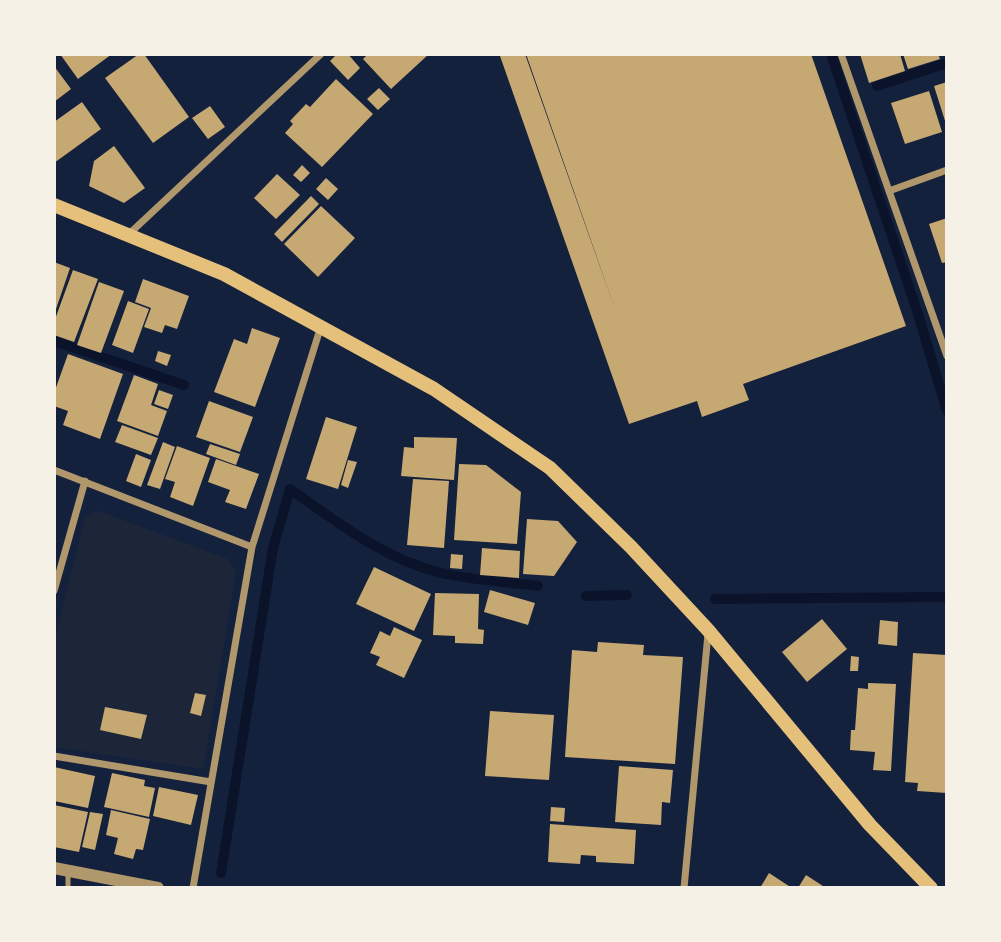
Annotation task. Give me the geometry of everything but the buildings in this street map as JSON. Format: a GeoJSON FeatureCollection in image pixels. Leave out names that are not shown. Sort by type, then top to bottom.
{"type":"FeatureCollection","features":[{"type":"Feature","properties":{"kind":"main road"},"geometry":{"type":"LineString","coordinates":[[54,205],[224,274],[434,389],[550,468],[631,547],[708,630],[870,824],[931,888]]}},
{"type":"Feature","properties":{"kind":"street"},"geometry":{"type":"LineString","coordinates":[[129,234],[321,54]]}},
{"type":"Feature","properties":{"kind":"street"},"geometry":{"type":"LineString","coordinates":[[841,54],[947,356]]}},
{"type":"Feature","properties":{"kind":"street"},"geometry":{"type":"LineString","coordinates":[[889,191],[947,170]]}},
{"type":"Feature","properties":{"kind":"street"},"geometry":{"type":"LineString","coordinates":[[193,888],[252,547],[321,326]]}},
{"type":"Feature","properties":{"kind":"street"},"geometry":{"type":"LineString","coordinates":[[54,470],[252,547]]}},
{"type":"Feature","properties":{"kind":"street"},"geometry":{"type":"LineString","coordinates":[[54,591],[85,481]]}},
{"type":"Feature","properties":{"kind":"street"},"geometry":{"type":"LineString","coordinates":[[684,888],[708,630]]}},
{"type":"Feature","properties":{"kind":"street"},"geometry":{"type":"LineString","coordinates":[[54,756],[211,782]]}},
{"type":"Feature","properties":{"kind":"street"},"geometry":{"type":"LineString","coordinates":[[54,868],[158,888]]}},
{"type":"Feature","properties":{"kind":"lane"},"geometry":{"type":"LineString","coordinates":[[68,871],[68,888]]}},
{"type":"Feature","properties":{"kind":"shaded area"},"geometry":{"type":"Polygon","coordinates":[[[96,510],[228,559],[236,570],[203,769],[54,747],[54,641],[85,518],[96,510]]]}},
{"type":"Feature","properties":{"kind":"waterway"},"geometry":{"type":"LineString","coordinates":[[831,54],[918,314],[947,411]]}},
{"type":"Feature","properties":{"kind":"waterway"},"geometry":{"type":"LineString","coordinates":[[877,86],[947,63]]}},
{"type":"Feature","properties":{"kind":"waterway"},"geometry":{"type":"LineString","coordinates":[[54,341],[184,385]]}},
{"type":"Feature","properties":{"kind":"waterway"},"geometry":{"type":"LineString","coordinates":[[221,873],[273,548],[290,489],[362,538],[420,567],[465,577],[538,586]]}},
{"type":"Feature","properties":{"kind":"waterway"},"geometry":{"type":"LineString","coordinates":[[586,596],[627,595]]}},
{"type":"Feature","properties":{"kind":"waterway"},"geometry":{"type":"LineString","coordinates":[[715,599],[947,597]]}}]}
